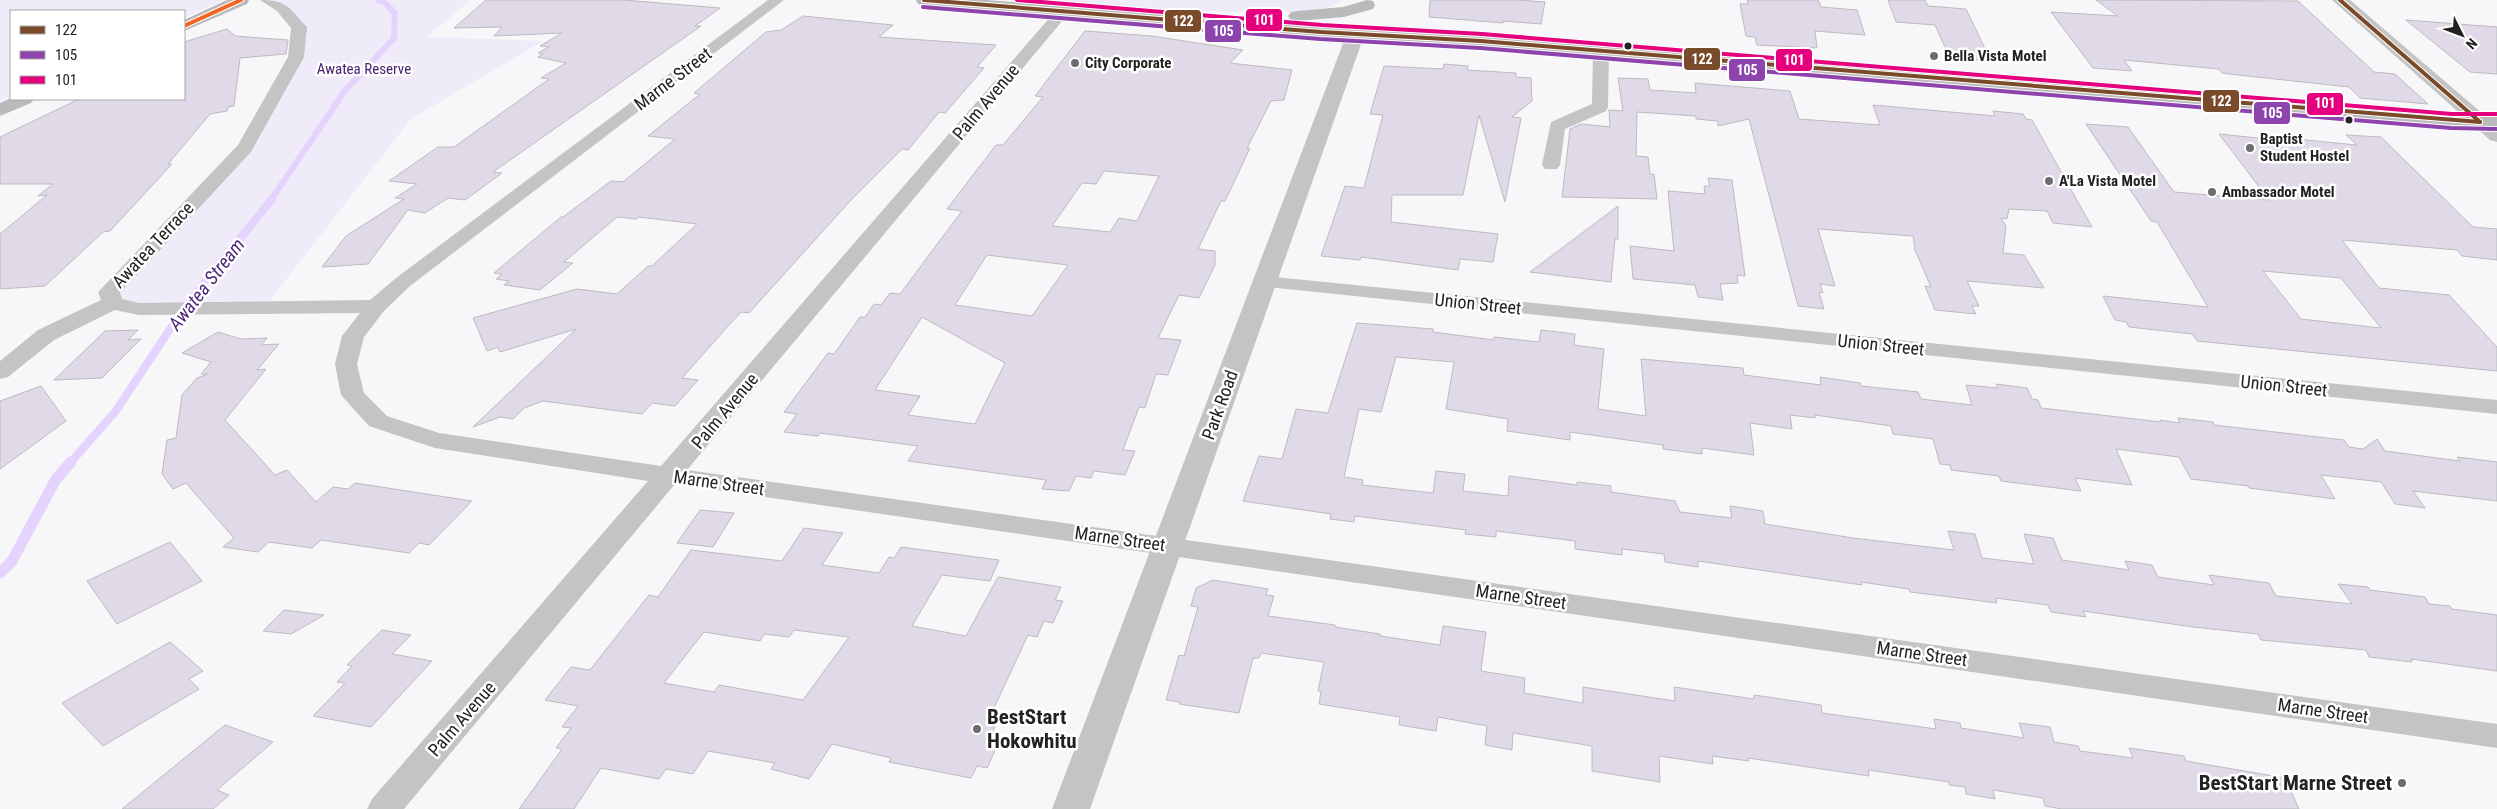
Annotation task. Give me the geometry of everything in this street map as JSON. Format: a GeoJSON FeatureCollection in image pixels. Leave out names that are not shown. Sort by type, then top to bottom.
{"type":"FeatureCollection","features":[{"type":"Feature","properties":{"kind":"main road"},"geometry":{"type":"LineString","coordinates":[[185,25],[229,0]]}},
{"type":"Feature","properties":{"kind":"main road"},"geometry":{"type":"LineString","coordinates":[[185,26],[241,0]]}},
{"type":"Feature","properties":{"kind":"main road"},"geometry":{"type":"LineString","coordinates":[[926,0],[2489,122]]}},
{"type":"Feature","properties":{"kind":"main road"},"geometry":{"type":"LineString","coordinates":[[1166,19],[1228,15],[1311,15],[1344,12],[1368,2]]}},
{"type":"Feature","properties":{"kind":"main road","name":"Park Road"},"geometry":{"type":"LineString","coordinates":[[1356,33],[1368,2]]}},
{"type":"Feature","properties":{"kind":"main road"},"geometry":{"type":"LineString","coordinates":[[0,110],[22,100]]}},
{"type":"Feature","properties":{"kind":"street","name":"Awatea Terrace"},"geometry":{"type":"LineString","coordinates":[[267,0],[282,8],[299,27],[296,57],[245,148],[109,292],[113,303],[139,309],[376,306]]}},
{"type":"Feature","properties":{"kind":"street","name":"Marne Street"},"geometry":{"type":"LineString","coordinates":[[777,0],[403,282],[376,306],[353,336],[346,364],[352,395],[378,421],[435,440],[670,476],[2497,736]]}},
{"type":"Feature","properties":{"kind":"street"},"geometry":{"type":"LineString","coordinates":[[2340,0],[2489,122],[2497,136]]}},
{"type":"Feature","properties":{"kind":"street","name":"Palm Avenue"},"geometry":{"type":"LineString","coordinates":[[384,809],[670,476],[1063,11]]}},
{"type":"Feature","properties":{"kind":"street","name":"Park Road"},"geometry":{"type":"LineString","coordinates":[[1071,809],[1356,33]]}},
{"type":"Feature","properties":{"kind":"street"},"geometry":{"type":"LineString","coordinates":[[1551,165],[1557,126],[1600,107],[1601,52]]}},
{"type":"Feature","properties":{"kind":"street","name":"Union Street"},"geometry":{"type":"LineString","coordinates":[[1265,282],[2497,407]]}},
{"type":"Feature","properties":{"kind":"street"},"geometry":{"type":"LineString","coordinates":[[0,372],[46,335],[113,303]]}},
{"type":"Feature","properties":{"kind":"green space"},"geometry":{"type":"Polygon","coordinates":[[[0,0],[223,0],[185,18],[185,10],[10,10],[10,96],[0,101],[0,0]]]}},
{"type":"Feature","properties":{"kind":"green space","name":"Awatea Reserve"},"geometry":{"type":"Polygon","coordinates":[[[267,0],[471,0],[426,37],[543,41],[411,119],[264,308],[139,309],[109,292],[245,148],[296,57],[299,27],[282,8],[267,0]]]}},
{"type":"Feature","properties":{"kind":"green space"},"geometry":{"type":"Polygon","coordinates":[[[1051,0],[1342,0],[1327,8],[1254,12],[1205,11],[1051,0]]]}},
{"type":"Feature","properties":{"kind":"building"},"geometry":{"type":"Polygon","coordinates":[[[486,0],[624,0],[720,8],[695,26],[701,26],[493,172],[502,173],[465,200],[448,198],[425,213],[408,210],[368,264],[322,267],[346,236],[404,199],[395,198],[417,184],[389,181],[438,147],[454,147],[549,79],[541,78],[566,63],[538,57],[543,54],[538,53],[549,47],[540,46],[562,33],[494,36],[502,27],[454,28],[486,0]]]}},
{"type":"Feature","properties":{"kind":"building"},"geometry":{"type":"Polygon","coordinates":[[[1430,0],[1518,0],[1545,2],[1541,24],[1429,17],[1430,0]]]}},
{"type":"Feature","properties":{"kind":"building"},"geometry":{"type":"Polygon","coordinates":[[[1747,0],[1818,0],[1821,7],[1857,10],[1865,35],[1815,31],[1817,48],[1757,45],[1755,37],[1746,36],[1740,4],[1748,4],[1747,0]]]}},
{"type":"Feature","properties":{"kind":"building"},"geometry":{"type":"Polygon","coordinates":[[[1888,0],[1925,0],[1928,6],[1966,9],[1991,61],[1950,58],[1935,25],[1896,22],[1888,0]]]}},
{"type":"Feature","properties":{"kind":"building"},"geometry":{"type":"Polygon","coordinates":[[[2096,0],[2298,1],[2374,72],[2395,74],[2428,104],[2360,98],[2349,87],[2222,73],[2219,69],[2124,60],[2132,71],[2093,68],[2051,12],[2118,16],[2096,0]]]}},
{"type":"Feature","properties":{"kind":"building"},"geometry":{"type":"Polygon","coordinates":[[[803,16],[893,25],[879,37],[996,45],[977,67],[984,68],[945,113],[939,112],[908,150],[902,149],[851,200],[749,313],[741,312],[729,325],[682,378],[698,380],[675,406],[652,403],[642,414],[543,401],[524,408],[513,419],[500,417],[473,427],[576,329],[500,352],[498,347],[487,351],[473,318],[577,289],[617,294],[648,266],[652,266],[697,224],[639,217],[636,219],[617,217],[564,262],[573,263],[540,290],[504,285],[509,281],[496,279],[502,274],[494,273],[561,217],[611,181],[623,182],[675,139],[648,136],[700,94],[694,93],[766,32],[781,30],[803,16]]]}},
{"type":"Feature","properties":{"kind":"building"},"geometry":{"type":"Polygon","coordinates":[[[2406,20],[2497,27],[2497,74],[2470,72],[2406,20]]]}},
{"type":"Feature","properties":{"kind":"building"},"geometry":{"type":"Polygon","coordinates":[[[227,29],[235,36],[288,40],[286,54],[240,58],[234,106],[228,107],[227,111],[210,114],[168,164],[172,164],[110,231],[103,232],[45,286],[0,289],[0,234],[47,195],[38,196],[53,184],[0,184],[0,137],[77,100],[185,100],[185,42],[227,29]]]}},
{"type":"Feature","properties":{"kind":"building"},"geometry":{"type":"Polygon","coordinates":[[[1085,31],[1152,36],[1243,50],[1230,63],[1292,70],[1284,100],[1271,101],[1247,148],[1250,148],[1225,201],[1221,201],[1198,249],[1215,251],[1215,265],[1199,298],[1179,295],[1158,338],[1181,340],[1168,375],[1156,374],[1145,408],[1139,407],[1123,450],[1135,451],[1125,475],[1094,471],[1091,478],[1076,476],[1069,491],[1042,489],[1046,480],[908,461],[918,446],[820,433],[818,436],[784,432],[797,414],[784,412],[828,353],[834,354],[860,317],[865,317],[874,304],[881,305],[890,293],[900,294],[962,211],[947,209],[996,145],[1003,145],[1043,97],[1035,96],[1085,31]],[[1104,171],[1096,184],[1082,183],[1052,226],[1110,232],[1119,218],[1137,221],[1159,176],[1104,171]],[[987,255],[955,305],[1032,316],[1068,265],[987,255]],[[922,317],[875,390],[920,396],[908,415],[975,424],[1005,363],[922,317]]]}},
{"type":"Feature","properties":{"kind":"building"},"geometry":{"type":"Polygon","coordinates":[[[1444,64],[1468,66],[1467,70],[1516,73],[1516,77],[1531,78],[1532,101],[1512,117],[1521,118],[1505,202],[1479,115],[1463,195],[1392,195],[1391,222],[1498,234],[1493,262],[1460,259],[1458,270],[1361,257],[1360,260],[1321,256],[1345,186],[1364,188],[1383,115],[1370,114],[1384,66],[1443,69],[1444,64]]]}},
{"type":"Feature","properties":{"kind":"building"},"geometry":{"type":"Polygon","coordinates":[[[1618,78],[1648,79],[1650,90],[1696,93],[1695,83],[1790,91],[1799,119],[1880,125],[1873,105],[1995,116],[1993,111],[2023,114],[2026,119],[2032,120],[2092,227],[2053,223],[2047,211],[2009,209],[2007,219],[2001,218],[2006,226],[2003,253],[2024,255],[2044,288],[1967,281],[1979,306],[1972,306],[1976,314],[1935,310],[1925,286],[1931,287],[1915,250],[1913,236],[1818,229],[1835,286],[1820,284],[1823,293],[1819,292],[1824,309],[1798,306],[1749,119],[1718,126],[1718,121],[1696,119],[1696,116],[1637,112],[1636,156],[1648,157],[1650,174],[1654,174],[1657,199],[1562,197],[1570,129],[1581,124],[1610,127],[1609,110],[1623,111],[1618,78]]]}},
{"type":"Feature","properties":{"kind":"building"},"geometry":{"type":"Polygon","coordinates":[[[2086,124],[2128,127],[2174,192],[2269,200],[2219,134],[2278,140],[2276,137],[2357,145],[2346,135],[2381,137],[2473,227],[2497,229],[2497,260],[2462,256],[2457,250],[2342,240],[2379,288],[2449,295],[2497,347],[2497,371],[2197,341],[2192,334],[2129,327],[2126,322],[2115,320],[2103,296],[2208,307],[2157,222],[2151,221],[2086,124]],[[2263,271],[2301,319],[2381,328],[2341,278],[2263,271]]]}},
{"type":"Feature","properties":{"kind":"building"},"geometry":{"type":"Polygon","coordinates":[[[1708,178],[1732,180],[1745,276],[1737,275],[1738,283],[1720,284],[1723,300],[1698,297],[1695,285],[1633,279],[1630,246],[1674,251],[1668,191],[1705,194],[1704,186],[1710,186],[1708,178]]]}},
{"type":"Feature","properties":{"kind":"building"},"geometry":{"type":"Polygon","coordinates":[[[1618,206],[1618,239],[1615,239],[1611,282],[1530,272],[1618,206]]]}},
{"type":"Feature","properties":{"kind":"building"},"geometry":{"type":"Polygon","coordinates":[[[1357,323],[1433,329],[1433,332],[1494,340],[1494,337],[1539,342],[1541,330],[1575,334],[1574,345],[1604,349],[1598,409],[1646,416],[1641,359],[1743,368],[1744,375],[1821,385],[1820,377],[1860,383],[1861,386],[1918,392],[1921,399],[1972,405],[1966,385],[1998,388],[1996,384],[2027,388],[2032,399],[2038,400],[2041,408],[2161,422],[2160,420],[2180,423],[2178,418],[2213,422],[2214,425],[2344,440],[2349,447],[2363,449],[2377,439],[2385,451],[2460,461],[2457,457],[2497,462],[2497,501],[2413,491],[2425,508],[2395,504],[2381,482],[2321,475],[2335,499],[2191,479],[2179,457],[2116,449],[2132,485],[2075,478],[2081,491],[2001,481],[1999,476],[1951,470],[1950,465],[1940,464],[1933,439],[1893,434],[1891,426],[1815,415],[1815,418],[1790,415],[1792,429],[1750,423],[1754,455],[1702,448],[1702,454],[1663,449],[1663,445],[1570,432],[1570,440],[1507,431],[1508,419],[1446,409],[1454,362],[1396,357],[1381,412],[1359,409],[1344,477],[1363,480],[1362,485],[1433,493],[1436,471],[1465,474],[1463,491],[1508,496],[1509,476],[1577,485],[1577,482],[1611,486],[1611,492],[1675,501],[1680,512],[1732,518],[1730,506],[1763,511],[1765,524],[1853,538],[1954,550],[1948,531],[1975,534],[1982,558],[2034,564],[2024,534],[2053,538],[2062,560],[2129,570],[2125,561],[2152,565],[2158,577],[2214,585],[2209,575],[2269,583],[2276,596],[2352,604],[2338,584],[2368,587],[2370,590],[2425,597],[2429,604],[2450,606],[2452,609],[2497,615],[2497,671],[2411,659],[2412,662],[2369,657],[2366,650],[2261,640],[2258,634],[2193,627],[2083,611],[2086,617],[2051,612],[2048,605],[1996,598],[1997,603],[1910,592],[1909,589],[1861,582],[1862,585],[1698,561],[1698,567],[1665,562],[1664,554],[1622,549],[1622,555],[1575,549],[1575,541],[1496,531],[1496,537],[1465,534],[1466,530],[1355,516],[1354,522],[1330,519],[1331,514],[1243,501],[1259,456],[1282,459],[1296,409],[1328,413],[1357,323]]]}},
{"type":"Feature","properties":{"kind":"building"},"geometry":{"type":"Polygon","coordinates":[[[138,330],[128,340],[141,339],[102,378],[54,380],[105,331],[138,330]]]}},
{"type":"Feature","properties":{"kind":"building"},"geometry":{"type":"Polygon","coordinates":[[[218,332],[241,339],[267,338],[261,345],[279,344],[257,370],[266,369],[225,420],[275,475],[287,470],[316,502],[333,487],[348,489],[355,483],[472,501],[429,545],[419,543],[409,553],[321,540],[312,548],[269,542],[258,552],[223,547],[234,538],[186,483],[173,489],[162,474],[167,440],[176,438],[182,395],[197,378],[208,374],[201,374],[211,362],[182,353],[218,332]]]}},
{"type":"Feature","properties":{"kind":"building"},"geometry":{"type":"Polygon","coordinates":[[[41,386],[66,421],[0,469],[0,401],[41,386]]]}},
{"type":"Feature","properties":{"kind":"building"},"geometry":{"type":"Polygon","coordinates":[[[700,510],[734,513],[713,547],[677,543],[700,510]]]}},
{"type":"Feature","properties":{"kind":"building"},"geometry":{"type":"Polygon","coordinates":[[[804,528],[843,533],[822,565],[879,573],[889,557],[894,558],[901,547],[999,560],[990,581],[942,575],[912,626],[966,636],[998,577],[1061,587],[1055,600],[1063,601],[1053,623],[1044,621],[1037,637],[1028,635],[986,725],[995,727],[986,744],[997,746],[987,768],[977,766],[971,778],[889,762],[891,758],[832,744],[809,779],[771,769],[775,763],[708,751],[693,774],[666,769],[659,779],[601,768],[574,809],[519,809],[562,749],[556,748],[571,728],[562,727],[578,706],[545,700],[571,667],[590,670],[649,595],[658,597],[691,550],[782,561],[804,528]],[[794,630],[789,637],[764,634],[760,641],[704,632],[664,683],[714,692],[719,685],[803,700],[849,637],[794,630]]]}},
{"type":"Feature","properties":{"kind":"building"},"geometry":{"type":"Polygon","coordinates":[[[170,542],[202,581],[117,624],[87,581],[170,542]]]}},
{"type":"Feature","properties":{"kind":"building"},"geometry":{"type":"Polygon","coordinates":[[[1213,580],[1268,589],[1266,595],[1274,596],[1268,616],[1335,625],[1335,627],[1380,634],[1380,636],[1440,645],[1443,626],[1486,632],[1481,671],[1525,678],[1524,693],[1583,703],[1583,687],[1675,701],[1674,687],[1754,699],[1754,695],[1821,705],[1822,713],[1936,729],[1934,719],[1960,723],[1961,728],[2024,738],[2019,723],[2050,727],[2054,742],[2078,746],[2080,751],[2133,758],[2129,748],[2184,756],[2186,761],[2285,778],[2299,809],[2062,809],[2045,806],[2043,798],[1993,790],[1995,799],[1966,794],[1965,787],[1949,785],[1949,782],[1868,770],[1869,776],[1748,758],[1749,761],[1712,756],[1713,764],[1659,756],[1660,782],[1592,771],[1592,746],[1513,733],[1512,750],[1485,745],[1487,726],[1438,717],[1436,731],[1399,725],[1400,717],[1319,704],[1321,691],[1318,691],[1324,662],[1261,653],[1259,658],[1253,658],[1239,713],[1179,704],[1180,702],[1166,700],[1179,655],[1184,656],[1198,607],[1191,606],[1196,588],[1213,580]]]}},
{"type":"Feature","properties":{"kind":"building"},"geometry":{"type":"Polygon","coordinates":[[[284,610],[324,615],[291,634],[263,631],[284,610]]]}},
{"type":"Feature","properties":{"kind":"building"},"geometry":{"type":"Polygon","coordinates":[[[382,630],[411,635],[392,654],[432,661],[371,727],[313,716],[345,683],[337,682],[352,666],[347,665],[382,630]]]}},
{"type":"Feature","properties":{"kind":"building"},"geometry":{"type":"Polygon","coordinates":[[[170,642],[203,671],[189,679],[199,689],[103,746],[62,703],[170,642]]]}},
{"type":"Feature","properties":{"kind":"building"},"geometry":{"type":"Polygon","coordinates":[[[225,725],[273,742],[217,790],[229,795],[213,809],[122,809],[225,725]]]}},
{"type":"Feature","properties":{"kind":"waterway","name":"Awatea Stream"},"geometry":{"type":"LineString","coordinates":[[271,200],[344,92],[394,38],[395,13],[384,2],[378,0]]}},
{"type":"Feature","properties":{"kind":"waterway","name":"Awatea Stream"},"geometry":{"type":"LineString","coordinates":[[70,463],[115,412],[184,308],[272,199]]}},
{"type":"Feature","properties":{"kind":"waterway","name":"Awatea Stream"},"geometry":{"type":"LineString","coordinates":[[0,573],[12,561],[56,479],[71,462]]}},
{"type":"Feature","properties":{"kind":"transit line"},"geometry":{"type":"LineString","coordinates":[[185,26],[241,0]]}},
{"type":"Feature","properties":{"kind":"transit line","name":"122"},"geometry":{"type":"LineString","coordinates":[[924,0],[1321,32],[1481,41],[2480,122]]}},
{"type":"Feature","properties":{"kind":"transit line","name":"101"},"geometry":{"type":"LineString","coordinates":[[1017,0],[1322,25],[1482,34],[2452,114],[2497,114]]}},
{"type":"Feature","properties":{"kind":"transit line","name":"122"},"geometry":{"type":"LineString","coordinates":[[2340,0],[2480,122]]}},
{"type":"Feature","properties":{"kind":"transit line","name":"105"},"geometry":{"type":"LineString","coordinates":[[923,7],[1320,39],[1480,48],[2451,128],[2497,129]]}},
{"type":"Feature","properties":{"kind":"place","name":"Bella Vista Motel"},"geometry":{"type":"Point","coordinates":[1934,56]}},
{"type":"Feature","properties":{"kind":"place","name":"City Corporate"},"geometry":{"type":"Point","coordinates":[1075,63]}},
{"type":"Feature","properties":{"kind":"place","name":"Baptist Student Hostel"},"geometry":{"type":"Point","coordinates":[2250,148]}},
{"type":"Feature","properties":{"kind":"place","name":"A'La Vista Motel"},"geometry":{"type":"Point","coordinates":[2049,181]}},
{"type":"Feature","properties":{"kind":"place","name":"Ambassador Motel"},"geometry":{"type":"Point","coordinates":[2212,192]}},
{"type":"Feature","properties":{"kind":"place","name":"BestStart Hokowhitu"},"geometry":{"type":"Point","coordinates":[977,729]}},
{"type":"Feature","properties":{"kind":"place","name":"BestStart Marne Street"},"geometry":{"type":"Point","coordinates":[2402,783]}}]}
